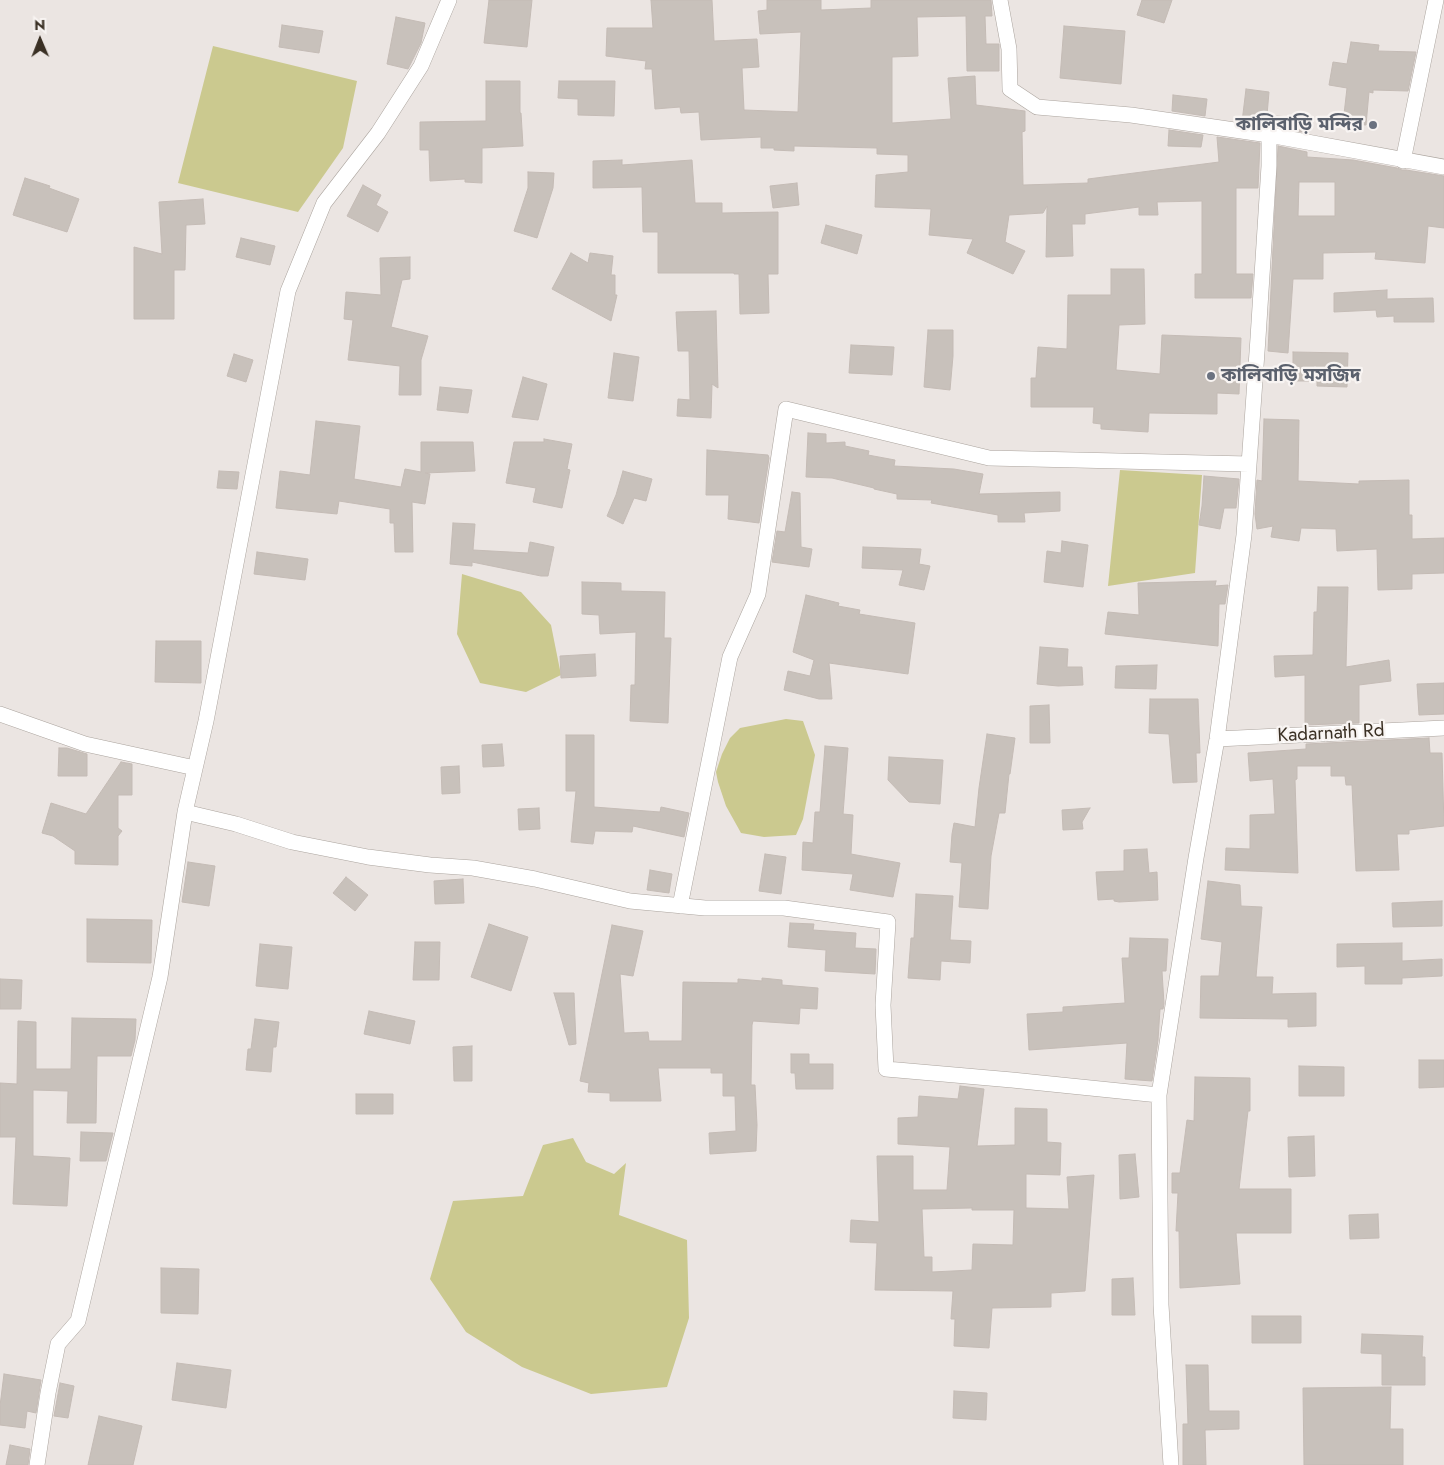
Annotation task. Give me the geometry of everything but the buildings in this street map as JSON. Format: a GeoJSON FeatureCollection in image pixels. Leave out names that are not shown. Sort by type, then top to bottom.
{"type":"FeatureCollection","features":[{"type":"Feature","properties":{"kind":"street"},"geometry":{"type":"LineString","coordinates":[[37,1465],[48,1392],[58,1344],[78,1322],[160,977],[185,812],[206,721],[288,292],[324,203],[378,133],[420,66],[449,0]]}},
{"type":"Feature","properties":{"kind":"street"},"geometry":{"type":"LineString","coordinates":[[1000,0],[1009,49],[1010,89],[1037,107],[1131,115],[1269,135],[1444,167]]}},
{"type":"Feature","properties":{"kind":"street"},"geometry":{"type":"LineString","coordinates":[[1403,160],[1436,0]]}},
{"type":"Feature","properties":{"kind":"street"},"geometry":{"type":"LineString","coordinates":[[1171,1465],[1161,1305],[1159,1095],[1196,858],[1217,739],[1244,535],[1269,166],[1269,135]]}},
{"type":"Feature","properties":{"kind":"street"},"geometry":{"type":"LineString","coordinates":[[680,906],[730,657],[758,594],[786,409],[989,458],[1249,464]]}},
{"type":"Feature","properties":{"kind":"street"},"geometry":{"type":"LineString","coordinates":[[0,714],[85,744],[195,768]]}},
{"type":"Feature","properties":{"kind":"street","name":"Kadarnath Rd"},"geometry":{"type":"LineString","coordinates":[[1217,739],[1444,728]]}},
{"type":"Feature","properties":{"kind":"street"},"geometry":{"type":"LineString","coordinates":[[185,812],[236,824],[292,842],[311,846],[368,857],[473,868],[508,874],[630,902],[705,908],[784,908],[888,922],[883,1005],[886,1069],[1159,1095]]}},
{"type":"Feature","properties":{"kind":"shaded area"},"geometry":{"type":"Polygon","coordinates":[[[213,46],[357,81],[343,148],[298,212],[178,183],[213,46]]]}},
{"type":"Feature","properties":{"kind":"shaded area"},"geometry":{"type":"Polygon","coordinates":[[[1120,470],[1202,475],[1195,573],[1108,586],[1120,470]]]}},
{"type":"Feature","properties":{"kind":"shaded area"},"geometry":{"type":"Polygon","coordinates":[[[462,574],[521,592],[551,625],[561,675],[526,692],[480,683],[457,634],[462,574]]]}},
{"type":"Feature","properties":{"kind":"shaded area"},"geometry":{"type":"Polygon","coordinates":[[[786,719],[803,721],[815,755],[803,819],[796,835],[764,837],[741,833],[726,806],[718,782],[716,772],[722,754],[730,738],[740,728],[786,719]]]}},
{"type":"Feature","properties":{"kind":"shaded area"},"geometry":{"type":"Polygon","coordinates":[[[573,1138],[586,1162],[614,1174],[626,1163],[619,1215],[687,1240],[689,1318],[667,1387],[591,1394],[522,1367],[466,1332],[430,1279],[453,1201],[523,1196],[543,1145],[573,1138]]]}},
{"type":"Feature","properties":{"kind":"place","name":"কালিবাড়ি মন্দির"},"geometry":{"type":"Point","coordinates":[1373,125]}},
{"type":"Feature","properties":{"kind":"place","name":"কালিবাড়ি মসজিদ"},"geometry":{"type":"Point","coordinates":[1211,376]}}]}
